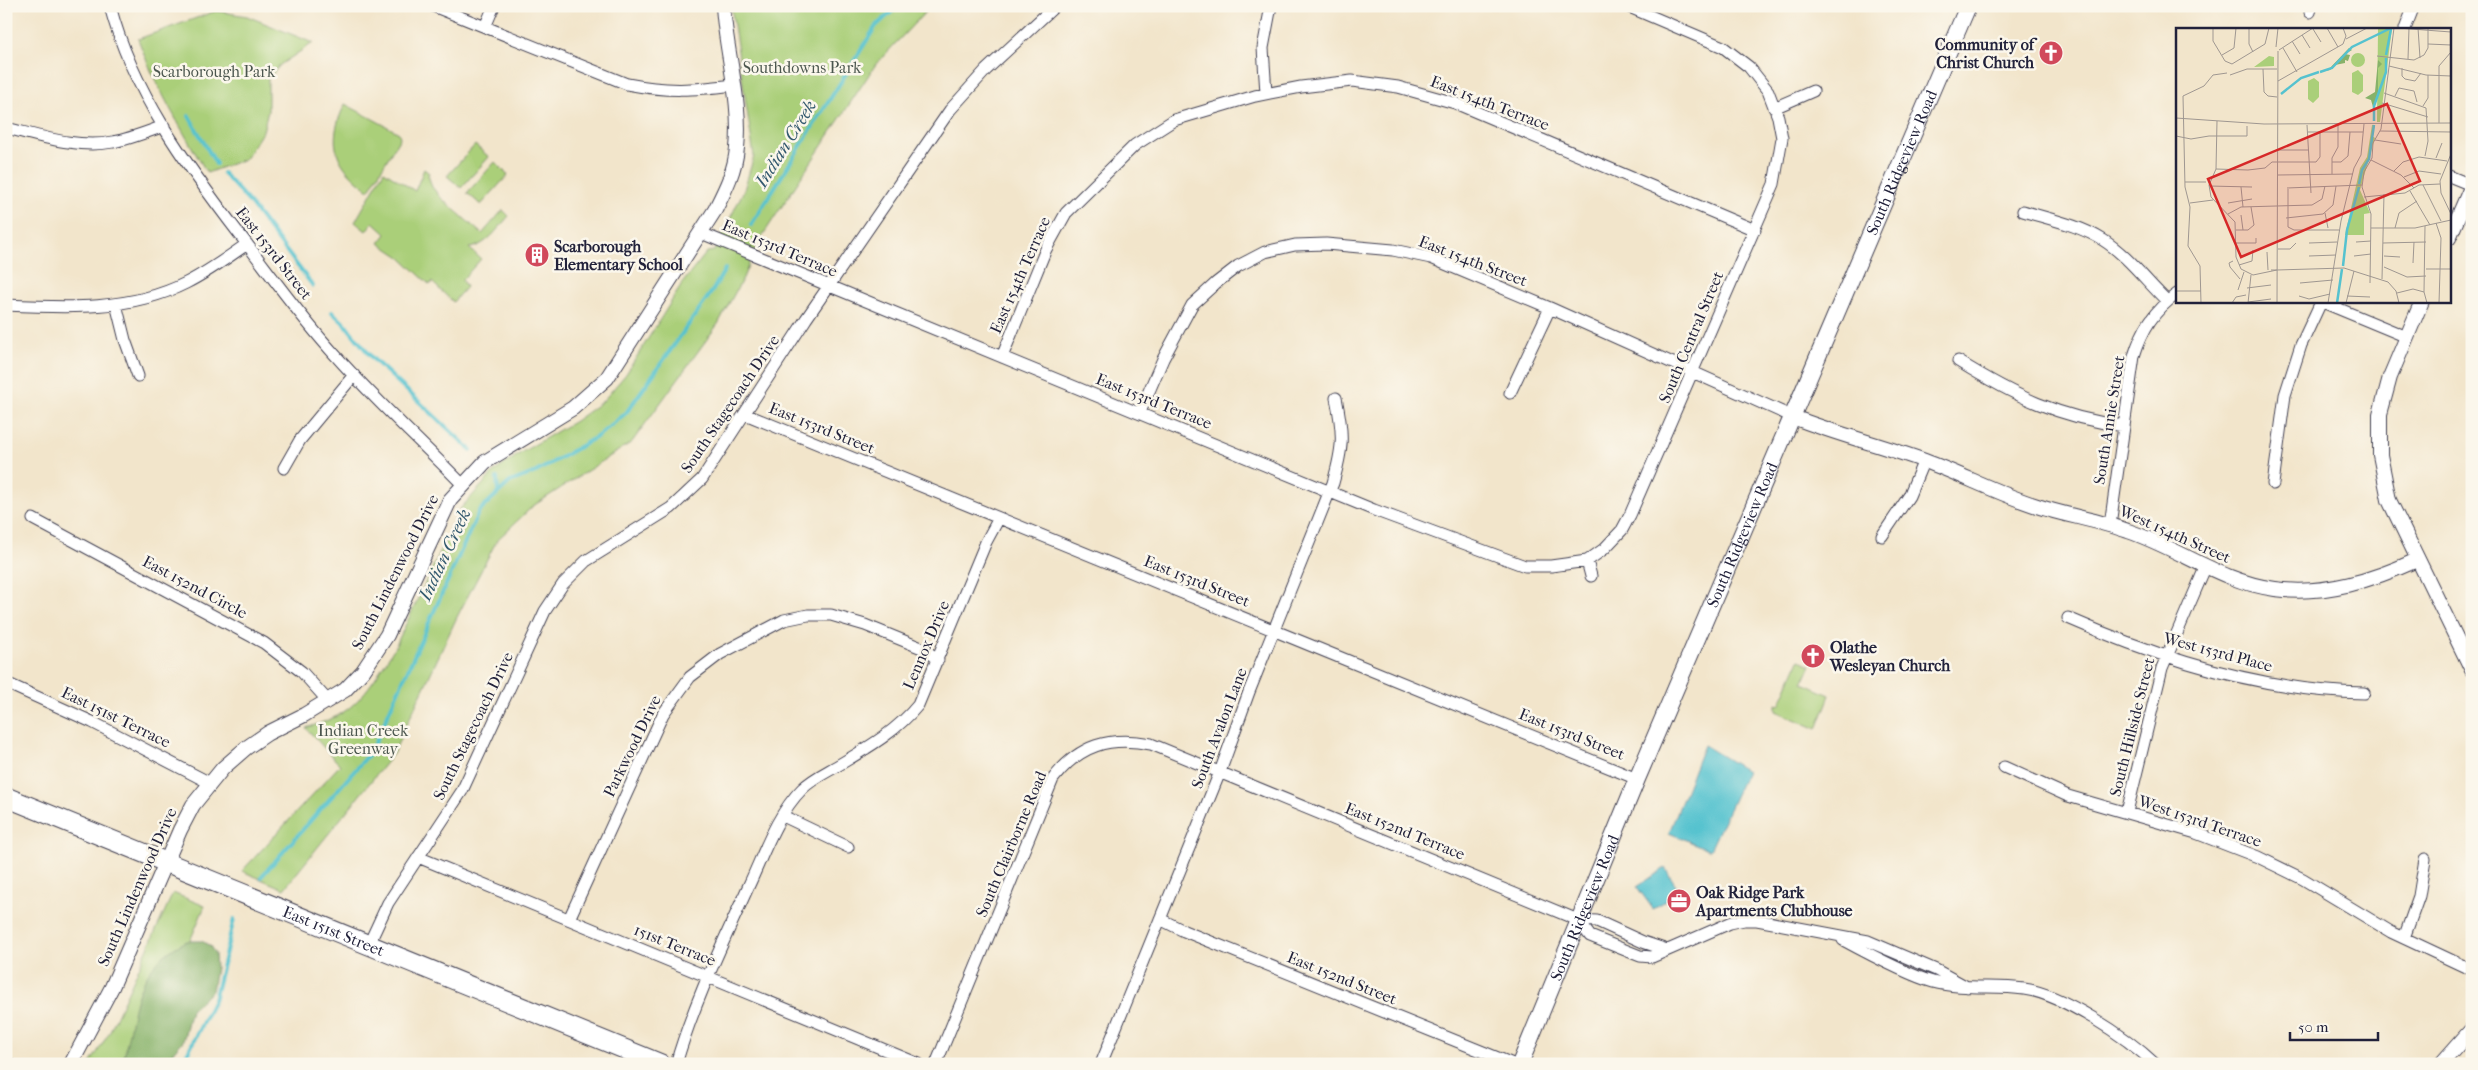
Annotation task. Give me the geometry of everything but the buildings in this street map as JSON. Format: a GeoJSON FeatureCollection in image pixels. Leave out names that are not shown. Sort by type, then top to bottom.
{"type":"FeatureCollection","features":[{"type":"Feature","properties":{"kind":"main road","name":"South Ridgeview Road"},"geometry":{"type":"LineString","coordinates":[[1520,1064],[1637,779],[1968,6]]}},
{"type":"Feature","properties":{"kind":"main road","name":"East 151st Street"},"geometry":{"type":"LineString","coordinates":[[6,797],[661,1064]]}},
{"type":"Feature","properties":{"kind":"street","name":"East 153rd Street"},"geometry":{"type":"LineString","coordinates":[[110,6],[133,69],[188,165],[317,334],[354,375],[463,485]]}},
{"type":"Feature","properties":{"kind":"street"},"geometry":{"type":"LineString","coordinates":[[433,6],[627,84],[659,90],[685,90],[734,85]]}},
{"type":"Feature","properties":{"kind":"street"},"geometry":{"type":"LineString","coordinates":[[485,27],[494,6]]}},
{"type":"Feature","properties":{"kind":"street","name":"South Lindenwood Drive"},"geometry":{"type":"LineString","coordinates":[[71,1064],[112,987],[166,862],[191,810],[210,783],[223,768],[246,748],[268,733],[345,690],[363,671],[378,652],[442,513],[463,485],[485,462],[573,408],[602,384],[615,367],[701,233],[729,181],[737,150],[738,117],[723,6]]}},
{"type":"Feature","properties":{"kind":"street","name":"South Stagecoach Drive"},"geometry":{"type":"LineString","coordinates":[[368,946],[388,903],[462,791],[545,611],[556,592],[576,570],[596,553],[671,508],[686,496],[711,466],[829,286],[950,110],[986,70],[1055,6]]}},
{"type":"Feature","properties":{"kind":"street"},"geometry":{"type":"LineString","coordinates":[[1266,93],[1263,48],[1271,6]]}},
{"type":"Feature","properties":{"kind":"street","name":"South Central Street"},"geometry":{"type":"LineString","coordinates":[[1587,561],[1604,549],[1622,530],[1630,515],[1694,372],[1774,184],[1782,138],[1768,91],[1749,67],[1723,47],[1627,6]]}},
{"type":"Feature","properties":{"kind":"street"},"geometry":{"type":"LineString","coordinates":[[2404,28],[2414,6]]}},
{"type":"Feature","properties":{"kind":"street","name":"East 154th Terrace"},"geometry":{"type":"LineString","coordinates":[[1002,357],[1046,249],[1066,213],[1095,183],[1135,144],[1174,120],[1266,93],[1352,81],[1408,90],[1455,103],[1755,230]]}},
{"type":"Feature","properties":{"kind":"street"},"geometry":{"type":"LineString","coordinates":[[1774,108],[1813,91]]}},
{"type":"Feature","properties":{"kind":"street"},"geometry":{"type":"LineString","coordinates":[[6,128],[60,141],[92,144],[117,141],[164,126]]}},
{"type":"Feature","properties":{"kind":"street"},"geometry":{"type":"LineString","coordinates":[[2450,176],[2472,185],[2450,236]]}},
{"type":"Feature","properties":{"kind":"street"},"geometry":{"type":"LineString","coordinates":[[2023,211],[2088,232],[2102,239],[2114,248],[2167,301]]}},
{"type":"Feature","properties":{"kind":"street","name":"East 153rd Terrace"},"geometry":{"type":"LineString","coordinates":[[701,233],[1330,491],[1525,566],[1559,566],[1587,561]]}},
{"type":"Feature","properties":{"kind":"street"},"geometry":{"type":"LineString","coordinates":[[6,305],[68,306],[116,304],[141,300],[184,284],[247,244]]}},
{"type":"Feature","properties":{"kind":"street","name":"East 154th Street"},"geometry":{"type":"LineString","coordinates":[[1140,412],[1163,359],[1192,305],[1238,266],[1265,252],[1295,245],[1326,244],[1393,250],[1444,263],[1550,308],[1793,417]]}},
{"type":"Feature","properties":{"kind":"street","name":"South Annie Street"},"geometry":{"type":"LineString","coordinates":[[2110,524],[2130,376],[2139,339],[2151,319],[2167,301],[2176,295]]}},
{"type":"Feature","properties":{"kind":"street"},"geometry":{"type":"LineString","coordinates":[[2273,484],[2285,395],[2301,345],[2321,302]]}},
{"type":"Feature","properties":{"kind":"street"},"geometry":{"type":"LineString","coordinates":[[2323,302],[2407,338]]}},
{"type":"Feature","properties":{"kind":"street"},"geometry":{"type":"LineString","coordinates":[[2422,302],[2390,377],[2380,414],[2380,448],[2383,478],[2389,500],[2472,670]]}},
{"type":"Feature","properties":{"kind":"street"},"geometry":{"type":"LineString","coordinates":[[116,304],[125,340],[138,376]]}},
{"type":"Feature","properties":{"kind":"street"},"geometry":{"type":"LineString","coordinates":[[1510,393],[1550,308]]}},
{"type":"Feature","properties":{"kind":"street"},"geometry":{"type":"LineString","coordinates":[[1958,361],[2010,392],[2047,409],[2076,418],[2124,426]]}},
{"type":"Feature","properties":{"kind":"street"},"geometry":{"type":"LineString","coordinates":[[284,468],[300,440],[354,375]]}},
{"type":"Feature","properties":{"kind":"street","name":"South Avalon Lane"},"geometry":{"type":"LineString","coordinates":[[1101,1064],[1220,772],[1330,491],[1342,451],[1342,423],[1336,398]]}},
{"type":"Feature","properties":{"kind":"street","name":"East 153rd Street"},"geometry":{"type":"LineString","coordinates":[[745,414],[1637,779]]}},
{"type":"Feature","properties":{"kind":"street","name":"West 154th Street"},"geometry":{"type":"LineString","coordinates":[[1793,417],[1856,440],[1924,460],[2039,507],[2110,524],[2156,543],[2205,568],[2251,584],[2275,589],[2303,591],[2360,582],[2384,575],[2417,560]]}},
{"type":"Feature","properties":{"kind":"street"},"geometry":{"type":"LineString","coordinates":[[1882,536],[1909,496],[1924,460]]}},
{"type":"Feature","properties":{"kind":"street","name":"Lennox Drive"},"geometry":{"type":"LineString","coordinates":[[676,1064],[683,1041],[709,976],[768,843],[793,798],[808,784],[878,741],[905,721],[918,705],[986,542],[999,518]]}},
{"type":"Feature","properties":{"kind":"street","name":"East 152nd Circle"},"geometry":{"type":"LineString","coordinates":[[33,519],[264,643],[302,672],[328,701]]}},
{"type":"Feature","properties":{"kind":"street"},"geometry":{"type":"LineString","coordinates":[[1587,561],[1591,576]]}},
{"type":"Feature","properties":{"kind":"street","name":"South Hillside Street"},"geometry":{"type":"LineString","coordinates":[[2126,812],[2167,655],[2205,568]]}},
{"type":"Feature","properties":{"kind":"street","name":"Parkwood Drive"},"geometry":{"type":"LineString","coordinates":[[569,919],[663,714],[690,678],[720,654],[784,620],[808,615],[831,615],[866,624],[924,649],[938,660]]}},
{"type":"Feature","properties":{"kind":"street","name":"West 153rd Place"},"geometry":{"type":"LineString","coordinates":[[2068,618],[2106,635],[2220,672],[2272,684],[2330,693],[2364,693]]}},
{"type":"Feature","properties":{"kind":"street","name":"East 151st Terrace"},"geometry":{"type":"LineString","coordinates":[[6,683],[92,722],[210,783]]}},
{"type":"Feature","properties":{"kind":"street","name":"South Clairborne Road"},"geometry":{"type":"LineString","coordinates":[[936,1064],[1048,790],[1061,769],[1087,749],[1122,740],[1151,744],[1220,772]]}},
{"type":"Feature","properties":{"kind":"street","name":"West 153rd Terrace"},"geometry":{"type":"LineString","coordinates":[[2004,767],[2068,796],[2196,833],[2258,857],[2302,879],[2404,938],[2472,970]]}},
{"type":"Feature","properties":{"kind":"street","name":"East 152nd Terrace"},"geometry":{"type":"LineString","coordinates":[[1220,772],[1578,920]]}},
{"type":"Feature","properties":{"kind":"street"},"geometry":{"type":"LineString","coordinates":[[783,816],[848,847]]}},
{"type":"Feature","properties":{"kind":"street","name":"151st Terrace"},"geometry":{"type":"LineString","coordinates":[[418,858],[709,976],[919,1064]]}},
{"type":"Feature","properties":{"kind":"street"},"geometry":{"type":"LineString","coordinates":[[2404,938],[2419,896],[2425,859]]}},
{"type":"Feature","properties":{"kind":"street","name":"East 152nd Street"},"geometry":{"type":"LineString","coordinates":[[1160,919],[1184,931],[1513,1064]]}},
{"type":"Feature","properties":{"kind":"street"},"geometry":{"type":"LineString","coordinates":[[1578,920],[1590,936],[1640,956],[1652,957],[1730,923],[1744,920],[1788,924],[1868,941],[1936,970],[1967,987],[2025,990],[2051,997],[2123,1038],[2155,1064]]}},
{"type":"Feature","properties":{"kind":"street"},"geometry":{"type":"LineString","coordinates":[[1578,920],[1597,921],[1643,942],[1668,950]]}},
{"type":"Feature","properties":{"kind":"street"},"geometry":{"type":"LineString","coordinates":[[2441,1064],[2472,1029]]}},
{"type":"Feature","properties":{"kind":"green space","name":"Indian Creek Greenway"},"geometry":{"type":"Polygon","coordinates":[[[731,6],[931,6],[876,64],[757,244],[743,278],[718,324],[632,442],[533,506],[497,540],[457,617],[393,754],[284,889],[242,871],[340,765],[306,728],[342,713],[358,700],[372,683],[395,647],[461,508],[495,471],[522,452],[575,421],[603,401],[626,374],[684,281],[707,252],[714,251],[744,190],[754,156],[731,6]]]}},
{"type":"Feature","properties":{"kind":"green space","name":"Scarborough Park"},"geometry":{"type":"Polygon","coordinates":[[[216,11],[247,16],[313,43],[280,65],[268,79],[268,111],[263,131],[245,159],[207,173],[161,91],[138,39],[216,11]]]}},
{"type":"Feature","properties":{"kind":"green space"},"geometry":{"type":"Polygon","coordinates":[[[345,104],[399,133],[400,138],[369,190],[348,172],[341,163],[337,153],[336,131],[345,104]]]}},
{"type":"Feature","properties":{"kind":"green space"},"geometry":{"type":"Polygon","coordinates":[[[475,145],[489,157],[461,188],[447,176],[475,145]]]}},
{"type":"Feature","properties":{"kind":"green space"},"geometry":{"type":"Polygon","coordinates":[[[495,162],[508,175],[481,205],[467,193],[495,162]]]}},
{"type":"Feature","properties":{"kind":"green space"},"geometry":{"type":"Polygon","coordinates":[[[424,169],[429,173],[432,187],[441,198],[482,234],[503,210],[509,216],[481,244],[469,248],[481,259],[462,280],[466,287],[453,302],[432,282],[430,285],[400,257],[379,243],[386,234],[373,222],[366,231],[355,222],[384,171],[415,191],[424,169]]]}},
{"type":"Feature","properties":{"kind":"green space"},"geometry":{"type":"Polygon","coordinates":[[[1799,660],[1811,665],[1803,683],[1830,695],[1817,729],[1776,711],[1776,704],[1779,705],[1799,660]]]}},
{"type":"Feature","properties":{"kind":"green space"},"geometry":{"type":"Polygon","coordinates":[[[173,893],[205,906],[137,1064],[90,1064],[109,1033],[173,893]]]}},
{"type":"Feature","properties":{"kind":"green space"},"geometry":{"type":"Polygon","coordinates":[[[187,941],[202,941],[210,946],[215,954],[216,968],[212,991],[191,1010],[183,1041],[163,1064],[122,1064],[134,1009],[146,978],[155,964],[169,952],[187,941]]]}},
{"type":"Feature","properties":{"kind":"water"},"geometry":{"type":"Polygon","coordinates":[[[1704,745],[1747,771],[1710,850],[1669,833],[1704,745]]]}},
{"type":"Feature","properties":{"kind":"water"},"geometry":{"type":"Polygon","coordinates":[[[1665,868],[1679,890],[1653,909],[1637,887],[1665,868]]]}},
{"type":"Feature","properties":{"kind":"waterway","name":"Indian Creek"},"geometry":{"type":"LineString","coordinates":[[751,225],[876,26],[898,6]]}},
{"type":"Feature","properties":{"kind":"waterway"},"geometry":{"type":"LineString","coordinates":[[189,116],[216,164]]}},
{"type":"Feature","properties":{"kind":"waterway"},"geometry":{"type":"LineString","coordinates":[[223,173],[249,202],[313,286]]}},
{"type":"Feature","properties":{"kind":"waterway","name":"Indian Creek"},"geometry":{"type":"LineString","coordinates":[[261,877],[371,752],[479,511],[510,482],[536,472],[598,436],[626,413],[713,290],[725,269]]}},
{"type":"Feature","properties":{"kind":"waterway"},"geometry":{"type":"LineString","coordinates":[[332,312],[345,324],[373,359],[471,450]]}},
{"type":"Feature","properties":{"kind":"waterway"},"geometry":{"type":"LineString","coordinates":[[497,478],[498,492]]}},
{"type":"Feature","properties":{"kind":"waterway","name":"Indian Creek"},"geometry":{"type":"LineString","coordinates":[[182,1064],[214,1000],[234,919]]}},
{"type":"Feature","properties":{"kind":"place","name":"Community of Christ Church"},"geometry":{"type":"Point","coordinates":[2051,53]}},
{"type":"Feature","properties":{"kind":"place","name":"Scarborough Elementary School"},"geometry":{"type":"Point","coordinates":[537,255]}},
{"type":"Feature","properties":{"kind":"place","name":"Olathe Wesleyan Church"},"geometry":{"type":"Point","coordinates":[1813,656]}},
{"type":"Feature","properties":{"kind":"place","name":"Oak Ridge Park Apartments Clubhouse"},"geometry":{"type":"Point","coordinates":[1679,901]}},
{"type":"Feature","properties":{"kind":"park label","name":"Southdowns Park"},"geometry":{"type":"Point","coordinates":[802,67]}}]}
